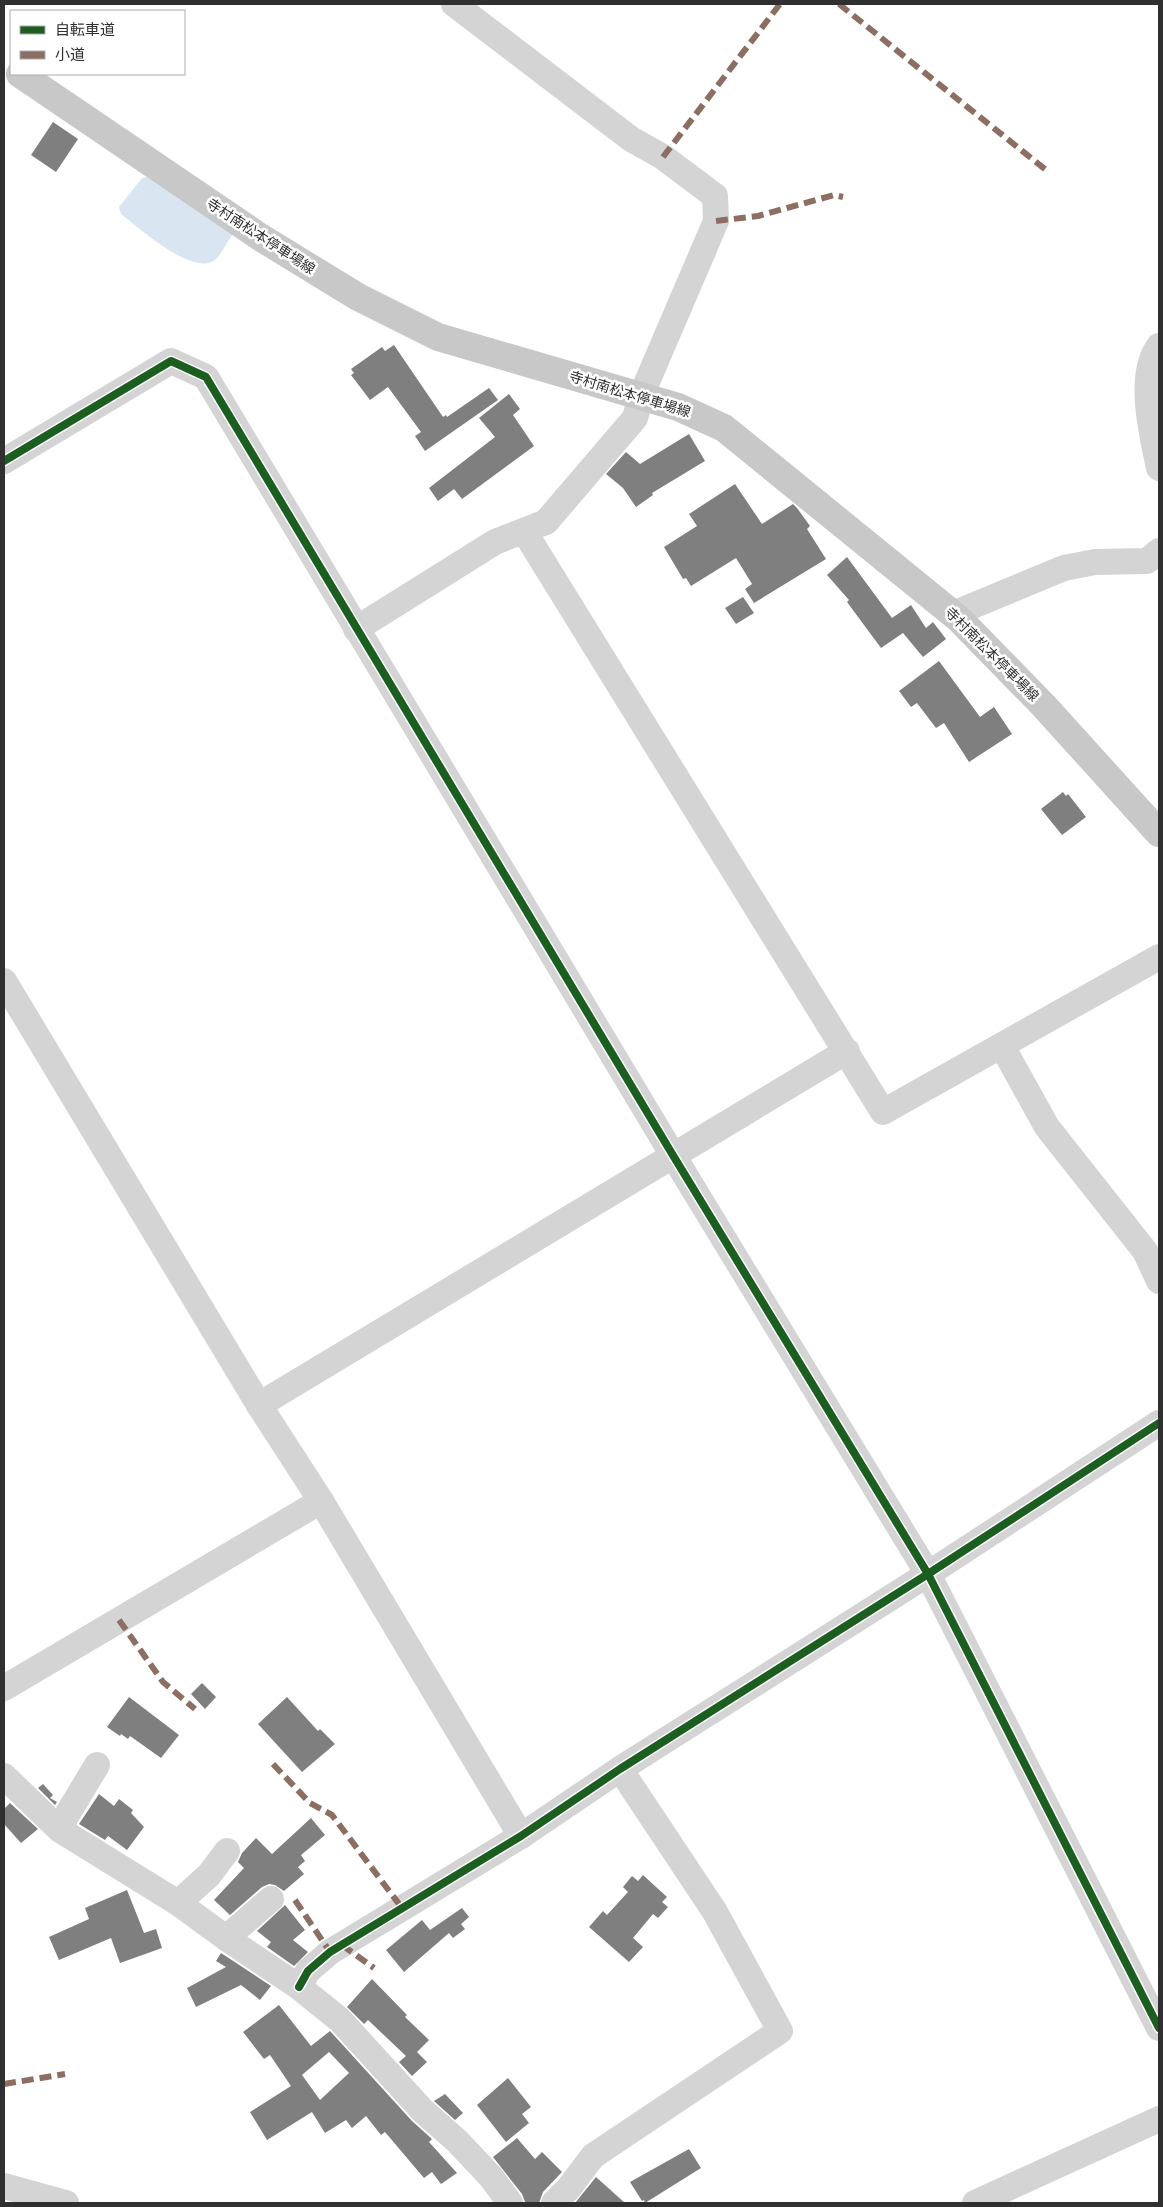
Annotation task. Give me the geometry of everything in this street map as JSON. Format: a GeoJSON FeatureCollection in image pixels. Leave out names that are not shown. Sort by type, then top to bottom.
{"type":"FeatureCollection","features":[{"type":"Feature","properties":{"kind":"main road","name":"寺村南松本停車場線"},"geometry":{"type":"LineString","coordinates":[[21,75],[252,232],[358,297],[438,337],[678,406],[724,428],[953,614],[1044,706],[1159,833]]}},
{"type":"Feature","properties":{"kind":"street"},"geometry":{"type":"LineString","coordinates":[[356,629],[494,542],[546,522],[569,498],[635,418],[641,396],[716,221],[715,196],[663,158],[631,139],[454,4]]}},
{"type":"Feature","properties":{"kind":"street"},"geometry":{"type":"LineString","coordinates":[[1159,346],[1151,357],[1148,414],[1159,468]]}},
{"type":"Feature","properties":{"kind":"street"},"geometry":{"type":"LineString","coordinates":[[4,461],[171,361],[206,377],[356,629],[928,1574],[1159,2028]]}},
{"type":"Feature","properties":{"kind":"street"},"geometry":{"type":"LineString","coordinates":[[524,531],[883,1112],[1159,957]]}},
{"type":"Feature","properties":{"kind":"street"},"geometry":{"type":"LineString","coordinates":[[953,614],[1064,568],[1095,562],[1147,561],[1159,551]]}},
{"type":"Feature","properties":{"kind":"street"},"geometry":{"type":"LineString","coordinates":[[4,981],[259,1405],[321,1501],[521,1836]]}},
{"type":"Feature","properties":{"kind":"street"},"geometry":{"type":"LineString","coordinates":[[1002,1046],[1047,1128],[1146,1251],[1159,1281]]}},
{"type":"Feature","properties":{"kind":"street"},"geometry":{"type":"LineString","coordinates":[[259,1405],[847,1051]]}},
{"type":"Feature","properties":{"kind":"street"},"geometry":{"type":"LineString","coordinates":[[299,1987],[308,1971],[330,1952],[521,1836],[620,1770],[928,1574],[1159,1423]]}},
{"type":"Feature","properties":{"kind":"street"},"geometry":{"type":"LineString","coordinates":[[4,1688],[321,1501]]}},
{"type":"Feature","properties":{"kind":"street"},"geometry":{"type":"LineString","coordinates":[[59,1828],[97,1765]]}},
{"type":"Feature","properties":{"kind":"street"},"geometry":{"type":"LineString","coordinates":[[554,2203],[568,2189],[593,2156],[780,2031],[715,1912],[620,1770]]}},
{"type":"Feature","properties":{"kind":"street"},"geometry":{"type":"LineString","coordinates":[[4,1776],[59,1828],[178,1903],[299,1987],[340,2020],[423,2111],[457,2141],[491,2177],[510,2203]]}},
{"type":"Feature","properties":{"kind":"street"},"geometry":{"type":"LineString","coordinates":[[178,1903],[209,1875],[228,1850]]}},
{"type":"Feature","properties":{"kind":"street"},"geometry":{"type":"LineString","coordinates":[[226,1938],[271,1899]]}},
{"type":"Feature","properties":{"kind":"street"},"geometry":{"type":"LineString","coordinates":[[975,2203],[1159,2119]]}},
{"type":"Feature","properties":{"kind":"street"},"geometry":{"type":"LineString","coordinates":[[4,2186],[66,2203]]}},
{"type":"Feature","properties":{"kind":"shaded area"},"geometry":{"type":"Polygon","coordinates":[[[147,177],[233,234],[215,260],[205,263],[193,262],[180,256],[152,239],[121,214],[119,207],[142,178],[147,177]]]}},
{"type":"Feature","properties":{"kind":"building"},"geometry":{"type":"Polygon","coordinates":[[[53,122],[78,139],[56,172],[31,155],[53,122]]]}},
{"type":"Feature","properties":{"kind":"building"},"geometry":{"type":"Polygon","coordinates":[[[394,345],[443,417],[446,415],[447,417],[489,388],[498,400],[425,451],[415,436],[421,432],[388,387],[370,400],[351,375],[354,373],[351,369],[382,347],[385,351],[394,345]]]}},
{"type":"Feature","properties":{"kind":"building"},"geometry":{"type":"Polygon","coordinates":[[[509,394],[520,409],[513,415],[534,446],[462,499],[454,489],[438,501],[429,488],[495,437],[479,418],[509,394]]]}},
{"type":"Feature","properties":{"kind":"building"},"geometry":{"type":"Polygon","coordinates":[[[689,434],[705,461],[652,493],[653,495],[636,507],[623,488],[606,474],[626,452],[640,464],[689,434]]]}},
{"type":"Feature","properties":{"kind":"building"},"geometry":{"type":"Polygon","coordinates":[[[735,484],[762,524],[793,504],[810,526],[807,529],[826,559],[754,603],[745,589],[752,584],[736,558],[691,586],[686,578],[683,579],[664,547],[697,526],[689,514],[735,484]]]}},
{"type":"Feature","properties":{"kind":"building"},"geometry":{"type":"Polygon","coordinates":[[[847,557],[892,618],[911,605],[926,628],[933,622],[946,639],[923,657],[903,633],[881,648],[847,602],[849,600],[827,575],[847,557]]]}},
{"type":"Feature","properties":{"kind":"building"},"geometry":{"type":"Polygon","coordinates":[[[743,597],[754,613],[736,624],[725,608],[743,597]]]}},
{"type":"Feature","properties":{"kind":"building"},"geometry":{"type":"Polygon","coordinates":[[[939,661],[980,717],[994,707],[1012,734],[969,762],[944,723],[936,728],[917,703],[911,707],[899,691],[939,661]]]}},
{"type":"Feature","properties":{"kind":"building"},"geometry":{"type":"Polygon","coordinates":[[[1063,792],[1066,796],[1068,794],[1086,817],[1062,835],[1041,809],[1063,792]]]}},
{"type":"Feature","properties":{"kind":"building"},"geometry":{"type":"Polygon","coordinates":[[[202,1683],[216,1697],[205,1709],[191,1694],[202,1683]]]}},
{"type":"Feature","properties":{"kind":"building"},"geometry":{"type":"Polygon","coordinates":[[[129,1697],[179,1735],[161,1758],[130,1736],[128,1739],[121,1734],[120,1736],[107,1727],[129,1697]]]}},
{"type":"Feature","properties":{"kind":"building"},"geometry":{"type":"Polygon","coordinates":[[[287,1697],[318,1731],[320,1729],[335,1744],[302,1772],[258,1724],[287,1697]]]}},
{"type":"Feature","properties":{"kind":"building"},"geometry":{"type":"Polygon","coordinates":[[[43,1784],[53,1795],[50,1798],[57,1802],[55,1805],[38,1788],[43,1784]]]}},
{"type":"Feature","properties":{"kind":"building"},"geometry":{"type":"Polygon","coordinates":[[[99,1794],[114,1806],[119,1799],[133,1810],[131,1813],[144,1827],[127,1850],[108,1836],[105,1840],[79,1824],[99,1794]]]}},
{"type":"Feature","properties":{"kind":"building"},"geometry":{"type":"Polygon","coordinates":[[[10,1803],[38,1829],[21,1843],[4,1824],[4,1809],[10,1803]]]}},
{"type":"Feature","properties":{"kind":"building"},"geometry":{"type":"Polygon","coordinates":[[[311,1818],[325,1835],[301,1855],[305,1861],[298,1867],[304,1874],[284,1891],[275,1885],[269,1884],[262,1887],[230,1915],[214,1900],[244,1868],[238,1862],[242,1853],[256,1838],[272,1854],[311,1818]]]}},
{"type":"Feature","properties":{"kind":"building"},"geometry":{"type":"Polygon","coordinates":[[[643,1875],[667,1897],[662,1902],[668,1907],[658,1918],[653,1914],[633,1938],[643,1947],[629,1962],[589,1927],[603,1911],[607,1915],[628,1892],[623,1887],[632,1876],[638,1881],[643,1875]]]}},
{"type":"Feature","properties":{"kind":"building"},"geometry":{"type":"Polygon","coordinates":[[[127,1890],[144,1933],[156,1929],[162,1948],[120,1963],[111,1938],[59,1960],[49,1937],[89,1919],[85,1908],[127,1890]]]}},
{"type":"Feature","properties":{"kind":"building"},"geometry":{"type":"Polygon","coordinates":[[[285,1905],[305,1930],[293,1940],[308,1952],[294,1966],[267,1947],[271,1942],[257,1931],[285,1905]]]}},
{"type":"Feature","properties":{"kind":"building"},"geometry":{"type":"Polygon","coordinates":[[[462,1908],[469,1917],[461,1924],[465,1929],[453,1938],[449,1933],[404,1972],[386,1950],[422,1920],[430,1930],[462,1908]]]}},
{"type":"Feature","properties":{"kind":"building"},"geometry":{"type":"Polygon","coordinates":[[[221,1953],[271,1986],[260,2000],[241,1985],[196,2007],[187,1988],[226,1967],[216,1961],[221,1953]]]}},
{"type":"Feature","properties":{"kind":"building"},"geometry":{"type":"Polygon","coordinates":[[[372,1979],[407,2015],[405,2017],[429,2040],[417,2052],[427,2062],[412,2076],[399,2062],[406,2056],[368,2020],[364,2024],[347,2007],[372,1979]]]}},
{"type":"Feature","properties":{"kind":"building"},"geometry":{"type":"Polygon","coordinates":[[[279,2005],[311,2046],[330,2031],[412,2121],[432,2139],[429,2142],[457,2173],[441,2184],[432,2172],[424,2178],[385,2132],[381,2135],[366,2116],[352,2128],[346,2120],[325,2133],[312,2112],[267,2140],[250,2112],[291,2086],[270,2055],[264,2059],[243,2032],[279,2005]],[[329,2052],[302,2075],[320,2100],[349,2073],[329,2052]]]}},
{"type":"Feature","properties":{"kind":"building"},"geometry":{"type":"Polygon","coordinates":[[[508,2078],[531,2107],[522,2114],[529,2123],[506,2142],[477,2105],[508,2078]]]}},
{"type":"Feature","properties":{"kind":"building"},"geometry":{"type":"Polygon","coordinates":[[[445,2094],[463,2113],[455,2120],[434,2101],[445,2094]]]}},
{"type":"Feature","properties":{"kind":"building"},"geometry":{"type":"Polygon","coordinates":[[[517,2138],[535,2159],[542,2152],[562,2172],[543,2192],[539,2203],[525,2202],[522,2194],[493,2157],[517,2138]]]}},
{"type":"Feature","properties":{"kind":"building"},"geometry":{"type":"Polygon","coordinates":[[[689,2149],[701,2168],[645,2203],[644,2200],[642,2201],[630,2182],[689,2149]]]}},
{"type":"Feature","properties":{"kind":"building"},"geometry":{"type":"Polygon","coordinates":[[[596,2177],[625,2203],[575,2203],[596,2177]]]}},
{"type":"Feature","properties":{"kind":"marked path"},"geometry":{"type":"LineString","coordinates":[[663,157],[780,4]]}},
{"type":"Feature","properties":{"kind":"marked path"},"geometry":{"type":"LineString","coordinates":[[839,4],[1046,170]]}},
{"type":"Feature","properties":{"kind":"marked path"},"geometry":{"type":"LineString","coordinates":[[716,221],[758,216],[834,195],[843,197]]}},
{"type":"Feature","properties":{"kind":"marked path"},"geometry":{"type":"LineString","coordinates":[[119,1620],[163,1682],[195,1709]]}},
{"type":"Feature","properties":{"kind":"marked path"},"geometry":{"type":"LineString","coordinates":[[273,1764],[310,1803],[332,1815],[402,1908]]}},
{"type":"Feature","properties":{"kind":"marked path"},"geometry":{"type":"LineString","coordinates":[[295,1900],[330,1952]]}},
{"type":"Feature","properties":{"kind":"marked path"},"geometry":{"type":"LineString","coordinates":[[342,1945],[374,1968]]}},
{"type":"Feature","properties":{"kind":"marked path"},"geometry":{"type":"LineString","coordinates":[[4,2084],[65,2074]]}},
{"type":"Feature","properties":{"kind":"cycle path"},"geometry":{"type":"LineString","coordinates":[[4,461],[171,361],[206,377],[674,1157],[928,1574],[1159,2028]]}},
{"type":"Feature","properties":{"kind":"cycle path"},"geometry":{"type":"LineString","coordinates":[[299,1987],[308,1971],[330,1952],[521,1836],[620,1769],[928,1574],[1159,1423]]}}]}
